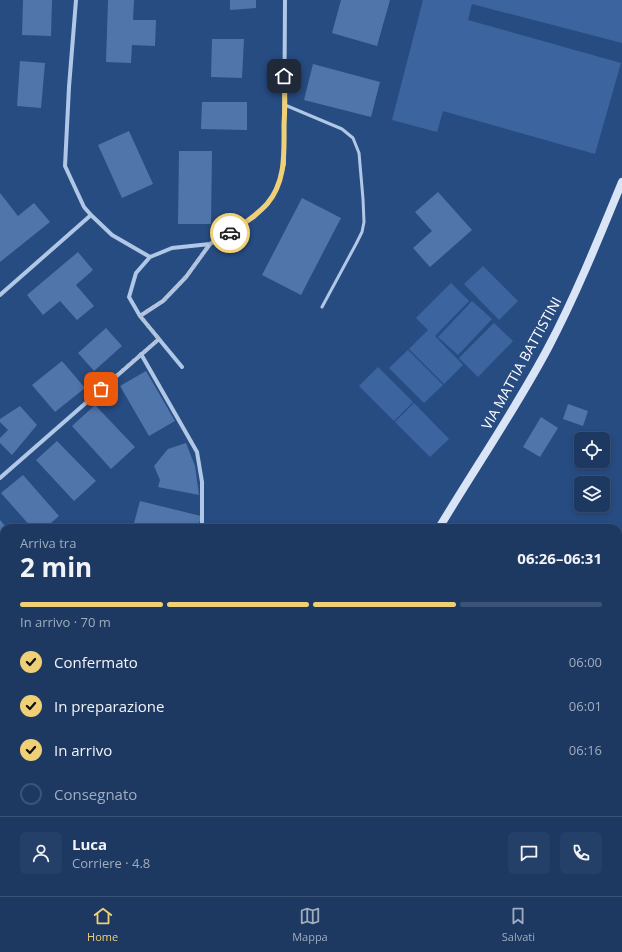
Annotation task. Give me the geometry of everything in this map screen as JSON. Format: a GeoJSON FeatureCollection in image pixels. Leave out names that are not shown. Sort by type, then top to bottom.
{"type":"FeatureCollection","features":[{"type":"Feature","properties":{"kind":"main road","name":"VIA MATTIA BATTISTINI"},"geometry":{"type":"LineString","coordinates":[[443,524],[547,349],[582,276],[622,182]]}},
{"type":"Feature","properties":{"kind":"street"},"geometry":{"type":"LineString","coordinates":[[76,0],[69,87],[65,166],[84,207],[91,215],[112,235],[150,257]]}},
{"type":"Feature","properties":{"kind":"street"},"geometry":{"type":"LineString","coordinates":[[140,316],[163,301],[186,277],[210,244],[254,217],[268,203],[275,192],[284,164],[285,0]]}},
{"type":"Feature","properties":{"kind":"street"},"geometry":{"type":"LineString","coordinates":[[0,295],[91,215]]}},
{"type":"Feature","properties":{"kind":"street"},"geometry":{"type":"LineString","coordinates":[[182,367],[140,316],[129,297],[136,273],[150,257],[172,248],[210,244]]}},
{"type":"Feature","properties":{"kind":"street"},"geometry":{"type":"LineString","coordinates":[[0,478],[159,339]]}},
{"type":"Feature","properties":{"kind":"street"},"geometry":{"type":"LineString","coordinates":[[141,354],[197,452],[202,482],[202,524]]}},
{"type":"Feature","properties":{"kind":"lane"},"geometry":{"type":"LineString","coordinates":[[285,105],[342,129],[353,138],[359,153],[364,222],[362,232],[322,307]]}},
{"type":"Feature","properties":{"kind":"shaded area"},"geometry":{"type":"Polygon","coordinates":[[[423,0],[622,0],[622,43],[472,4],[468,20],[621,63],[595,154],[443,111],[437,132],[392,120],[423,0]]]}},
{"type":"Feature","properties":{"kind":"shaded area"},"geometry":{"type":"Polygon","coordinates":[[[483,266],[518,301],[499,320],[464,284],[483,266]]]}},
{"type":"Feature","properties":{"kind":"shaded area"},"geometry":{"type":"Polygon","coordinates":[[[451,283],[469,301],[435,336],[463,365],[444,384],[409,349],[428,330],[416,318],[451,283]]]}},
{"type":"Feature","properties":{"kind":"shaded area"},"geometry":{"type":"Polygon","coordinates":[[[472,301],[492,319],[458,355],[438,337],[472,301]]]}},
{"type":"Feature","properties":{"kind":"shaded area"},"geometry":{"type":"Polygon","coordinates":[[[494,323],[513,341],[478,377],[459,358],[494,323]]]}},
{"type":"Feature","properties":{"kind":"shaded area"},"geometry":{"type":"Polygon","coordinates":[[[408,350],[443,385],[424,403],[389,368],[408,350]]]}},
{"type":"Feature","properties":{"kind":"shaded area"},"geometry":{"type":"Polygon","coordinates":[[[378,367],[413,402],[394,421],[359,386],[378,367]]]}},
{"type":"Feature","properties":{"kind":"shaded area"},"geometry":{"type":"Polygon","coordinates":[[[414,403],[449,439],[430,457],[395,422],[414,403]]]}},
{"type":"Feature","properties":{"kind":"building"},"geometry":{"type":"Polygon","coordinates":[[[23,0],[52,0],[51,36],[22,35],[23,0]]]}},
{"type":"Feature","properties":{"kind":"building"},"geometry":{"type":"Polygon","coordinates":[[[108,0],[134,0],[133,20],[156,20],[155,46],[132,45],[131,63],[106,62],[108,0]]]}},
{"type":"Feature","properties":{"kind":"building"},"geometry":{"type":"Polygon","coordinates":[[[230,0],[256,0],[256,8],[230,10],[230,0]]]}},
{"type":"Feature","properties":{"kind":"building"},"geometry":{"type":"Polygon","coordinates":[[[341,0],[390,0],[377,46],[332,33],[341,0]]]}},
{"type":"Feature","properties":{"kind":"building"},"geometry":{"type":"Polygon","coordinates":[[[212,39],[244,39],[242,78],[211,77],[212,39]]]}},
{"type":"Feature","properties":{"kind":"building"},"geometry":{"type":"Polygon","coordinates":[[[20,61],[45,63],[41,108],[17,106],[20,61]]]}},
{"type":"Feature","properties":{"kind":"building"},"geometry":{"type":"Polygon","coordinates":[[[313,64],[380,82],[371,117],[304,100],[313,64]]]}},
{"type":"Feature","properties":{"kind":"building"},"geometry":{"type":"Polygon","coordinates":[[[202,102],[247,102],[247,130],[201,129],[202,102]]]}},
{"type":"Feature","properties":{"kind":"building"},"geometry":{"type":"Polygon","coordinates":[[[129,131],[153,184],[122,198],[98,145],[129,131]]]}},
{"type":"Feature","properties":{"kind":"building"},"geometry":{"type":"Polygon","coordinates":[[[179,151],[212,151],[211,224],[178,224],[179,151]]]}},
{"type":"Feature","properties":{"kind":"building"},"geometry":{"type":"Polygon","coordinates":[[[438,192],[472,230],[430,267],[413,248],[432,231],[415,212],[438,192]]]}},
{"type":"Feature","properties":{"kind":"building"},"geometry":{"type":"Polygon","coordinates":[[[0,193],[18,216],[34,203],[50,222],[0,262],[0,193]]]}},
{"type":"Feature","properties":{"kind":"building"},"geometry":{"type":"Polygon","coordinates":[[[302,198],[341,218],[301,295],[262,275],[302,198]]]}},
{"type":"Feature","properties":{"kind":"building"},"geometry":{"type":"Polygon","coordinates":[[[78,252],[93,270],[76,285],[94,306],[77,320],[60,301],[43,315],[27,295],[78,252]]]}},
{"type":"Feature","properties":{"kind":"building"},"geometry":{"type":"Polygon","coordinates":[[[106,328],[122,346],[94,371],[78,353],[106,328]]]}},
{"type":"Feature","properties":{"kind":"building"},"geometry":{"type":"Polygon","coordinates":[[[62,361],[85,388],[55,412],[32,385],[62,361]]]}},
{"type":"Feature","properties":{"kind":"building"},"geometry":{"type":"Polygon","coordinates":[[[146,371],[175,421],[149,436],[120,386],[146,371]]]}},
{"type":"Feature","properties":{"kind":"building"},"geometry":{"type":"Polygon","coordinates":[[[568,404],[588,411],[583,426],[563,419],[568,404]]]}},
{"type":"Feature","properties":{"kind":"building"},"geometry":{"type":"Polygon","coordinates":[[[95,405],[135,447],[111,469],[72,426],[95,405]]]}},
{"type":"Feature","properties":{"kind":"building"},"geometry":{"type":"Polygon","coordinates":[[[20,406],[37,425],[12,455],[0,443],[0,438],[8,430],[0,422],[0,419],[20,406]]]}},
{"type":"Feature","properties":{"kind":"building"},"geometry":{"type":"Polygon","coordinates":[[[541,417],[558,428],[540,457],[523,447],[541,417]]]}},
{"type":"Feature","properties":{"kind":"building"},"geometry":{"type":"Polygon","coordinates":[[[57,441],[96,481],[74,501],[36,460],[57,441]]]}},
{"type":"Feature","properties":{"kind":"building"},"geometry":{"type":"Polygon","coordinates":[[[186,443],[195,466],[199,495],[158,487],[160,480],[154,466],[168,449],[186,443]]]}},
{"type":"Feature","properties":{"kind":"building"},"geometry":{"type":"Polygon","coordinates":[[[23,475],[59,516],[50,524],[28,524],[1,493],[23,475]]]}},
{"type":"Feature","properties":{"kind":"building"},"geometry":{"type":"Polygon","coordinates":[[[140,501],[201,516],[199,524],[134,523],[140,501]]]}},
{"type":"Feature","properties":{"kind":"way so far"},"geometry":{"type":"LineString","coordinates":[[101,389],[159,339],[140,316],[163,301],[186,277],[210,244],[230,233]]}},
{"type":"Feature","properties":{"kind":"route"},"geometry":{"type":"LineString","coordinates":[[230,233],[262,210],[275,192],[280,179],[284,164],[284,76]]}}]}
